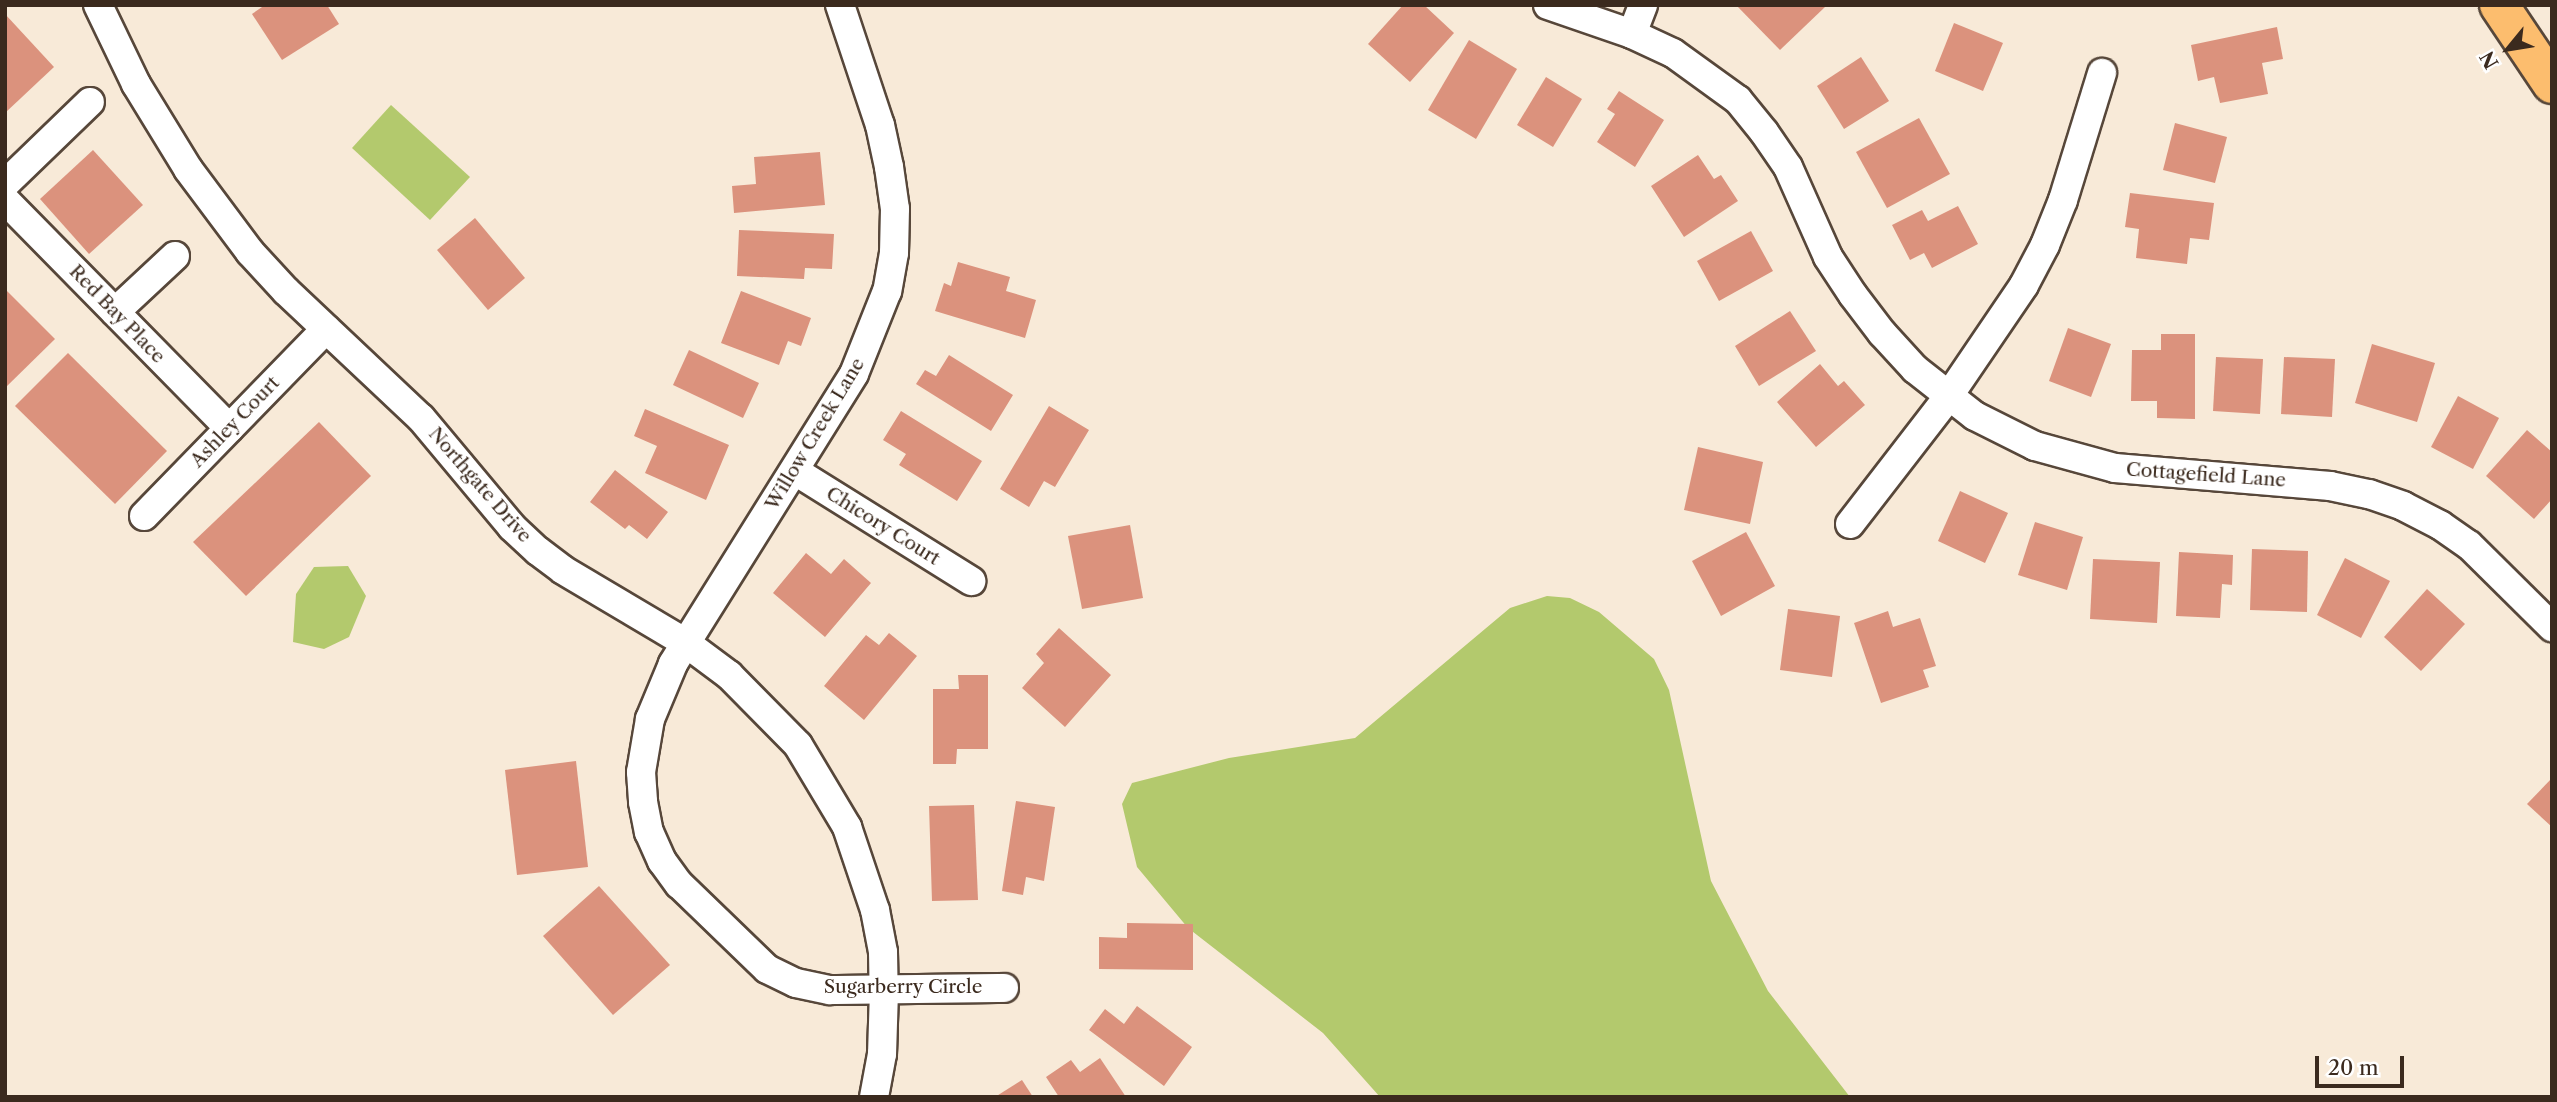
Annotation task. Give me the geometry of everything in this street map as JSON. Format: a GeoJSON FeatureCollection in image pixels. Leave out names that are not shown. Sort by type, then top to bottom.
{"type":"FeatureCollection","features":[{"type":"Feature","properties":{"kind":"highway"},"geometry":{"type":"LineString","coordinates":[[2499,5],[2552,84]]}},
{"type":"Feature","properties":{"kind":"street","name":"Willow Creek Lane"},"geometry":{"type":"LineString","coordinates":[[686,643],[854,374],[872,335],[887,291],[894,253],[895,209],[889,167],[880,125],[841,5]]}},
{"type":"Feature","properties":{"kind":"street","name":"Cottagefield Lane"},"geometry":{"type":"LineString","coordinates":[[1548,5],[1632,34],[1673,53],[1738,100],[1765,132],[1788,167],[1828,257],[1853,295],[1890,342],[1948,397],[2002,431],[2035,446],[2115,468],[2330,486],[2369,494],[2403,506],[2441,525],[2469,545],[2552,628]]}},
{"type":"Feature","properties":{"kind":"street"},"geometry":{"type":"LineString","coordinates":[[1632,34],[1643,5]]}},
{"type":"Feature","properties":{"kind":"street","name":"Northgate Drive"},"geometry":{"type":"LineString","coordinates":[[106,8],[136,84],[188,169],[250,252],[326,329],[421,418],[512,527],[538,551],[563,570],[686,643],[729,675],[798,745],[825,786],[847,827],[875,910],[883,952],[884,991],[882,1054],[874,1097]]}},
{"type":"Feature","properties":{"kind":"street"},"geometry":{"type":"LineString","coordinates":[[1850,524],[1948,397],[2000,324],[2045,245],[2082,144],[2102,73]]}},
{"type":"Feature","properties":{"kind":"street"},"geometry":{"type":"LineString","coordinates":[[5,184],[90,102]]}},
{"type":"Feature","properties":{"kind":"street","name":"Red Bay Place"},"geometry":{"type":"LineString","coordinates":[[5,200],[229,428]]}},
{"type":"Feature","properties":{"kind":"street"},"geometry":{"type":"LineString","coordinates":[[115,312],[175,256]]}},
{"type":"Feature","properties":{"kind":"street","name":"Ashley Court"},"geometry":{"type":"LineString","coordinates":[[144,516],[326,329]]}},
{"type":"Feature","properties":{"kind":"street","name":"Chicory Court"},"geometry":{"type":"LineString","coordinates":[[794,471],[971,581]]}},
{"type":"Feature","properties":{"kind":"street","name":"Sugarberry Circle"},"geometry":{"type":"LineString","coordinates":[[686,643],[662,688],[650,719],[644,746],[643,802],[649,832],[662,861],[679,884],[766,969],[808,986],[830,990],[884,991],[1004,988]]}},
{"type":"Feature","properties":{"kind":"green space"},"geometry":{"type":"Polygon","coordinates":[[[391,105],[470,177],[430,220],[352,148],[391,105]]]}},
{"type":"Feature","properties":{"kind":"green space"},"geometry":{"type":"Polygon","coordinates":[[[348,566],[366,596],[349,637],[324,649],[293,642],[296,594],[314,567],[348,566]]]}},
{"type":"Feature","properties":{"kind":"green space"},"geometry":{"type":"Polygon","coordinates":[[[1547,596],[1570,598],[1599,612],[1654,659],[1669,690],[1711,881],[1768,991],[1850,1097],[1380,1097],[1323,1033],[1188,928],[1137,867],[1122,804],[1132,783],[1229,758],[1355,738],[1510,608],[1547,596]]]}},
{"type":"Feature","properties":{"kind":"building"},"geometry":{"type":"Polygon","coordinates":[[[265,5],[327,5],[339,24],[282,60],[252,14],[265,5]]]}},
{"type":"Feature","properties":{"kind":"building"},"geometry":{"type":"Polygon","coordinates":[[[1403,5],[1424,5],[1454,33],[1410,82],[1368,44],[1403,5]]]}},
{"type":"Feature","properties":{"kind":"building"},"geometry":{"type":"Polygon","coordinates":[[[1736,5],[1823,5],[1825,7],[1780,50],[1736,5]]]}},
{"type":"Feature","properties":{"kind":"building"},"geometry":{"type":"Polygon","coordinates":[[[5,14],[54,67],[5,113],[5,14]]]}},
{"type":"Feature","properties":{"kind":"building"},"geometry":{"type":"Polygon","coordinates":[[[1954,23],[2003,43],[1983,91],[1935,71],[1954,23]]]}},
{"type":"Feature","properties":{"kind":"building"},"geometry":{"type":"Polygon","coordinates":[[[2277,27],[2283,59],[2262,63],[2268,94],[2220,103],[2214,77],[2198,81],[2191,45],[2277,27]]]}},
{"type":"Feature","properties":{"kind":"building"},"geometry":{"type":"Polygon","coordinates":[[[1469,40],[1517,69],[1476,139],[1428,110],[1469,40]]]}},
{"type":"Feature","properties":{"kind":"building"},"geometry":{"type":"Polygon","coordinates":[[[1861,57],[1889,101],[1844,129],[1817,86],[1861,57]]]}},
{"type":"Feature","properties":{"kind":"building"},"geometry":{"type":"Polygon","coordinates":[[[1546,77],[1582,99],[1553,147],[1517,125],[1546,77]]]}},
{"type":"Feature","properties":{"kind":"building"},"geometry":{"type":"Polygon","coordinates":[[[1619,91],[1664,120],[1635,167],[1597,142],[1615,114],[1607,109],[1619,91]]]}},
{"type":"Feature","properties":{"kind":"building"},"geometry":{"type":"Polygon","coordinates":[[[1919,118],[1950,174],[1887,208],[1856,152],[1919,118]]]}},
{"type":"Feature","properties":{"kind":"building"},"geometry":{"type":"Polygon","coordinates":[[[2175,123],[2227,137],[2215,183],[2163,170],[2175,123]]]}},
{"type":"Feature","properties":{"kind":"building"},"geometry":{"type":"Polygon","coordinates":[[[93,150],[143,205],[89,254],[40,199],[93,150]]]}},
{"type":"Feature","properties":{"kind":"building"},"geometry":{"type":"Polygon","coordinates":[[[820,152],[825,205],[734,213],[732,186],[756,184],[754,157],[820,152]]]}},
{"type":"Feature","properties":{"kind":"building"},"geometry":{"type":"Polygon","coordinates":[[[1698,155],[1714,179],[1721,175],[1738,201],[1684,237],[1651,186],[1698,155]]]}},
{"type":"Feature","properties":{"kind":"building"},"geometry":{"type":"Polygon","coordinates":[[[2130,193],[2214,203],[2209,240],[2190,238],[2187,264],[2136,258],[2139,229],[2125,227],[2130,193]]]}},
{"type":"Feature","properties":{"kind":"building"},"geometry":{"type":"Polygon","coordinates":[[[1958,206],[1978,244],[1932,268],[1924,253],[1910,260],[1892,225],[1922,210],[1928,221],[1958,206]]]}},
{"type":"Feature","properties":{"kind":"building"},"geometry":{"type":"Polygon","coordinates":[[[475,218],[525,278],[488,310],[437,250],[475,218]]]}},
{"type":"Feature","properties":{"kind":"building"},"geometry":{"type":"Polygon","coordinates":[[[739,230],[834,234],[832,269],[805,268],[804,279],[737,276],[739,230]]]}},
{"type":"Feature","properties":{"kind":"building"},"geometry":{"type":"Polygon","coordinates":[[[1751,231],[1773,271],[1719,301],[1697,261],[1751,231]]]}},
{"type":"Feature","properties":{"kind":"building"},"geometry":{"type":"Polygon","coordinates":[[[958,262],[1010,277],[1006,291],[1036,300],[1025,338],[935,311],[944,283],[951,286],[958,262]]]}},
{"type":"Feature","properties":{"kind":"building"},"geometry":{"type":"Polygon","coordinates":[[[5,289],[55,339],[5,388],[5,289]]]}},
{"type":"Feature","properties":{"kind":"building"},"geometry":{"type":"Polygon","coordinates":[[[741,291],[811,318],[801,346],[788,341],[779,365],[721,343],[741,291]]]}},
{"type":"Feature","properties":{"kind":"building"},"geometry":{"type":"Polygon","coordinates":[[[1790,311],[1816,351],[1759,386],[1735,346],[1790,311]]]}},
{"type":"Feature","properties":{"kind":"building"},"geometry":{"type":"Polygon","coordinates":[[[2068,328],[2111,344],[2091,397],[2049,381],[2068,328]]]}},
{"type":"Feature","properties":{"kind":"building"},"geometry":{"type":"Polygon","coordinates":[[[2161,334],[2195,334],[2195,419],[2157,418],[2157,401],[2131,401],[2132,350],[2161,350],[2161,334]]]}},
{"type":"Feature","properties":{"kind":"building"},"geometry":{"type":"Polygon","coordinates":[[[2372,344],[2435,363],[2417,422],[2355,403],[2372,344]]]}},
{"type":"Feature","properties":{"kind":"building"},"geometry":{"type":"Polygon","coordinates":[[[689,350],[759,383],[743,418],[673,385],[689,350]]]}},
{"type":"Feature","properties":{"kind":"building"},"geometry":{"type":"Polygon","coordinates":[[[68,353],[167,451],[115,504],[15,406],[68,353]]]}},
{"type":"Feature","properties":{"kind":"building"},"geometry":{"type":"Polygon","coordinates":[[[949,355],[1013,395],[991,431],[916,384],[925,370],[936,376],[949,355]]]}},
{"type":"Feature","properties":{"kind":"building"},"geometry":{"type":"Polygon","coordinates":[[[2216,357],[2263,359],[2260,414],[2213,411],[2216,357]]]}},
{"type":"Feature","properties":{"kind":"building"},"geometry":{"type":"Polygon","coordinates":[[[2284,357],[2335,359],[2332,417],[2281,414],[2284,357]]]}},
{"type":"Feature","properties":{"kind":"building"},"geometry":{"type":"Polygon","coordinates":[[[1820,364],[1838,386],[1844,381],[1865,405],[1816,447],[1777,402],[1820,364]]]}},
{"type":"Feature","properties":{"kind":"building"},"geometry":{"type":"Polygon","coordinates":[[[2458,396],[2499,418],[2473,469],[2431,447],[2458,396]]]}},
{"type":"Feature","properties":{"kind":"building"},"geometry":{"type":"Polygon","coordinates":[[[1049,406],[1089,430],[1055,487],[1044,481],[1029,507],[1000,489],[1049,406]]]}},
{"type":"Feature","properties":{"kind":"building"},"geometry":{"type":"Polygon","coordinates":[[[645,409],[729,445],[706,500],[645,473],[657,446],[634,436],[645,409]]]}},
{"type":"Feature","properties":{"kind":"building"},"geometry":{"type":"Polygon","coordinates":[[[901,411],[982,461],[957,501],[899,465],[906,454],[883,440],[901,411]]]}},
{"type":"Feature","properties":{"kind":"building"},"geometry":{"type":"Polygon","coordinates":[[[319,422],[371,476],[246,596],[193,542],[319,422]]]}},
{"type":"Feature","properties":{"kind":"building"},"geometry":{"type":"Polygon","coordinates":[[[2527,430],[2552,452],[2552,499],[2534,519],[2486,476],[2527,430]]]}},
{"type":"Feature","properties":{"kind":"building"},"geometry":{"type":"Polygon","coordinates":[[[1698,447],[1763,462],[1750,524],[1684,510],[1698,447]]]}},
{"type":"Feature","properties":{"kind":"building"},"geometry":{"type":"Polygon","coordinates":[[[615,470],[668,512],[647,539],[629,525],[625,529],[590,502],[615,470]]]}},
{"type":"Feature","properties":{"kind":"building"},"geometry":{"type":"Polygon","coordinates":[[[1960,491],[2008,513],[1985,563],[1938,541],[1960,491]]]}},
{"type":"Feature","properties":{"kind":"building"},"geometry":{"type":"Polygon","coordinates":[[[2035,522],[2083,537],[2067,590],[2018,575],[2035,522]]]}},
{"type":"Feature","properties":{"kind":"building"},"geometry":{"type":"Polygon","coordinates":[[[1130,525],[1143,598],[1082,609],[1068,536],[1130,525]]]}},
{"type":"Feature","properties":{"kind":"building"},"geometry":{"type":"Polygon","coordinates":[[[1746,532],[1775,586],[1721,616],[1692,561],[1746,532]]]}},
{"type":"Feature","properties":{"kind":"building"},"geometry":{"type":"Polygon","coordinates":[[[2252,549],[2308,551],[2307,612],[2250,610],[2252,549]]]}},
{"type":"Feature","properties":{"kind":"building"},"geometry":{"type":"Polygon","coordinates":[[[2179,552],[2233,555],[2232,585],[2222,584],[2220,618],[2176,616],[2179,552]]]}},
{"type":"Feature","properties":{"kind":"building"},"geometry":{"type":"Polygon","coordinates":[[[806,553],[831,574],[844,559],[871,583],[825,637],[773,593],[806,553]]]}},
{"type":"Feature","properties":{"kind":"building"},"geometry":{"type":"Polygon","coordinates":[[[2345,558],[2390,581],[2361,638],[2317,615],[2345,558]]]}},
{"type":"Feature","properties":{"kind":"building"},"geometry":{"type":"Polygon","coordinates":[[[2093,559],[2160,562],[2157,623],[2090,619],[2093,559]]]}},
{"type":"Feature","properties":{"kind":"building"},"geometry":{"type":"Polygon","coordinates":[[[2427,589],[2465,624],[2421,671],[2384,637],[2427,589]]]}},
{"type":"Feature","properties":{"kind":"building"},"geometry":{"type":"Polygon","coordinates":[[[1788,609],[1840,616],[1832,677],[1780,670],[1788,609]]]}},
{"type":"Feature","properties":{"kind":"building"},"geometry":{"type":"Polygon","coordinates":[[[1888,611],[1893,627],[1920,618],[1936,666],[1923,670],[1929,687],[1881,703],[1854,623],[1888,611]]]}},
{"type":"Feature","properties":{"kind":"building"},"geometry":{"type":"Polygon","coordinates":[[[1059,628],[1111,675],[1065,727],[1022,688],[1044,663],[1036,654],[1059,628]]]}},
{"type":"Feature","properties":{"kind":"building"},"geometry":{"type":"Polygon","coordinates":[[[889,633],[917,656],[864,720],[824,686],[866,635],[879,645],[889,633]]]}},
{"type":"Feature","properties":{"kind":"building"},"geometry":{"type":"Polygon","coordinates":[[[958,675],[988,675],[988,749],[957,749],[956,764],[933,764],[933,689],[959,689],[958,675]]]}},
{"type":"Feature","properties":{"kind":"building"},"geometry":{"type":"Polygon","coordinates":[[[576,761],[588,867],[517,875],[505,770],[576,761]]]}},
{"type":"Feature","properties":{"kind":"building"},"geometry":{"type":"Polygon","coordinates":[[[2552,778],[2552,827],[2527,804],[2552,778]]]}},
{"type":"Feature","properties":{"kind":"building"},"geometry":{"type":"Polygon","coordinates":[[[1016,801],[1055,807],[1044,881],[1026,877],[1023,895],[1002,891],[1016,801]]]}},
{"type":"Feature","properties":{"kind":"building"},"geometry":{"type":"Polygon","coordinates":[[[974,805],[978,900],[932,901],[929,806],[974,805]]]}},
{"type":"Feature","properties":{"kind":"building"},"geometry":{"type":"Polygon","coordinates":[[[599,886],[670,965],[613,1015],[543,936],[599,886]]]}},
{"type":"Feature","properties":{"kind":"building"},"geometry":{"type":"Polygon","coordinates":[[[1127,923],[1193,924],[1193,970],[1099,969],[1099,937],[1127,938],[1127,923]]]}},
{"type":"Feature","properties":{"kind":"building"},"geometry":{"type":"Polygon","coordinates":[[[1137,1006],[1192,1047],[1164,1086],[1089,1030],[1105,1009],[1124,1024],[1137,1006]]]}},
{"type":"Feature","properties":{"kind":"building"},"geometry":{"type":"Polygon","coordinates":[[[1100,1058],[1126,1097],[1059,1097],[1046,1077],[1071,1060],[1080,1072],[1100,1058]]]}},
{"type":"Feature","properties":{"kind":"building"},"geometry":{"type":"Polygon","coordinates":[[[1022,1080],[1033,1097],[995,1097],[1022,1080]]]}}]}
